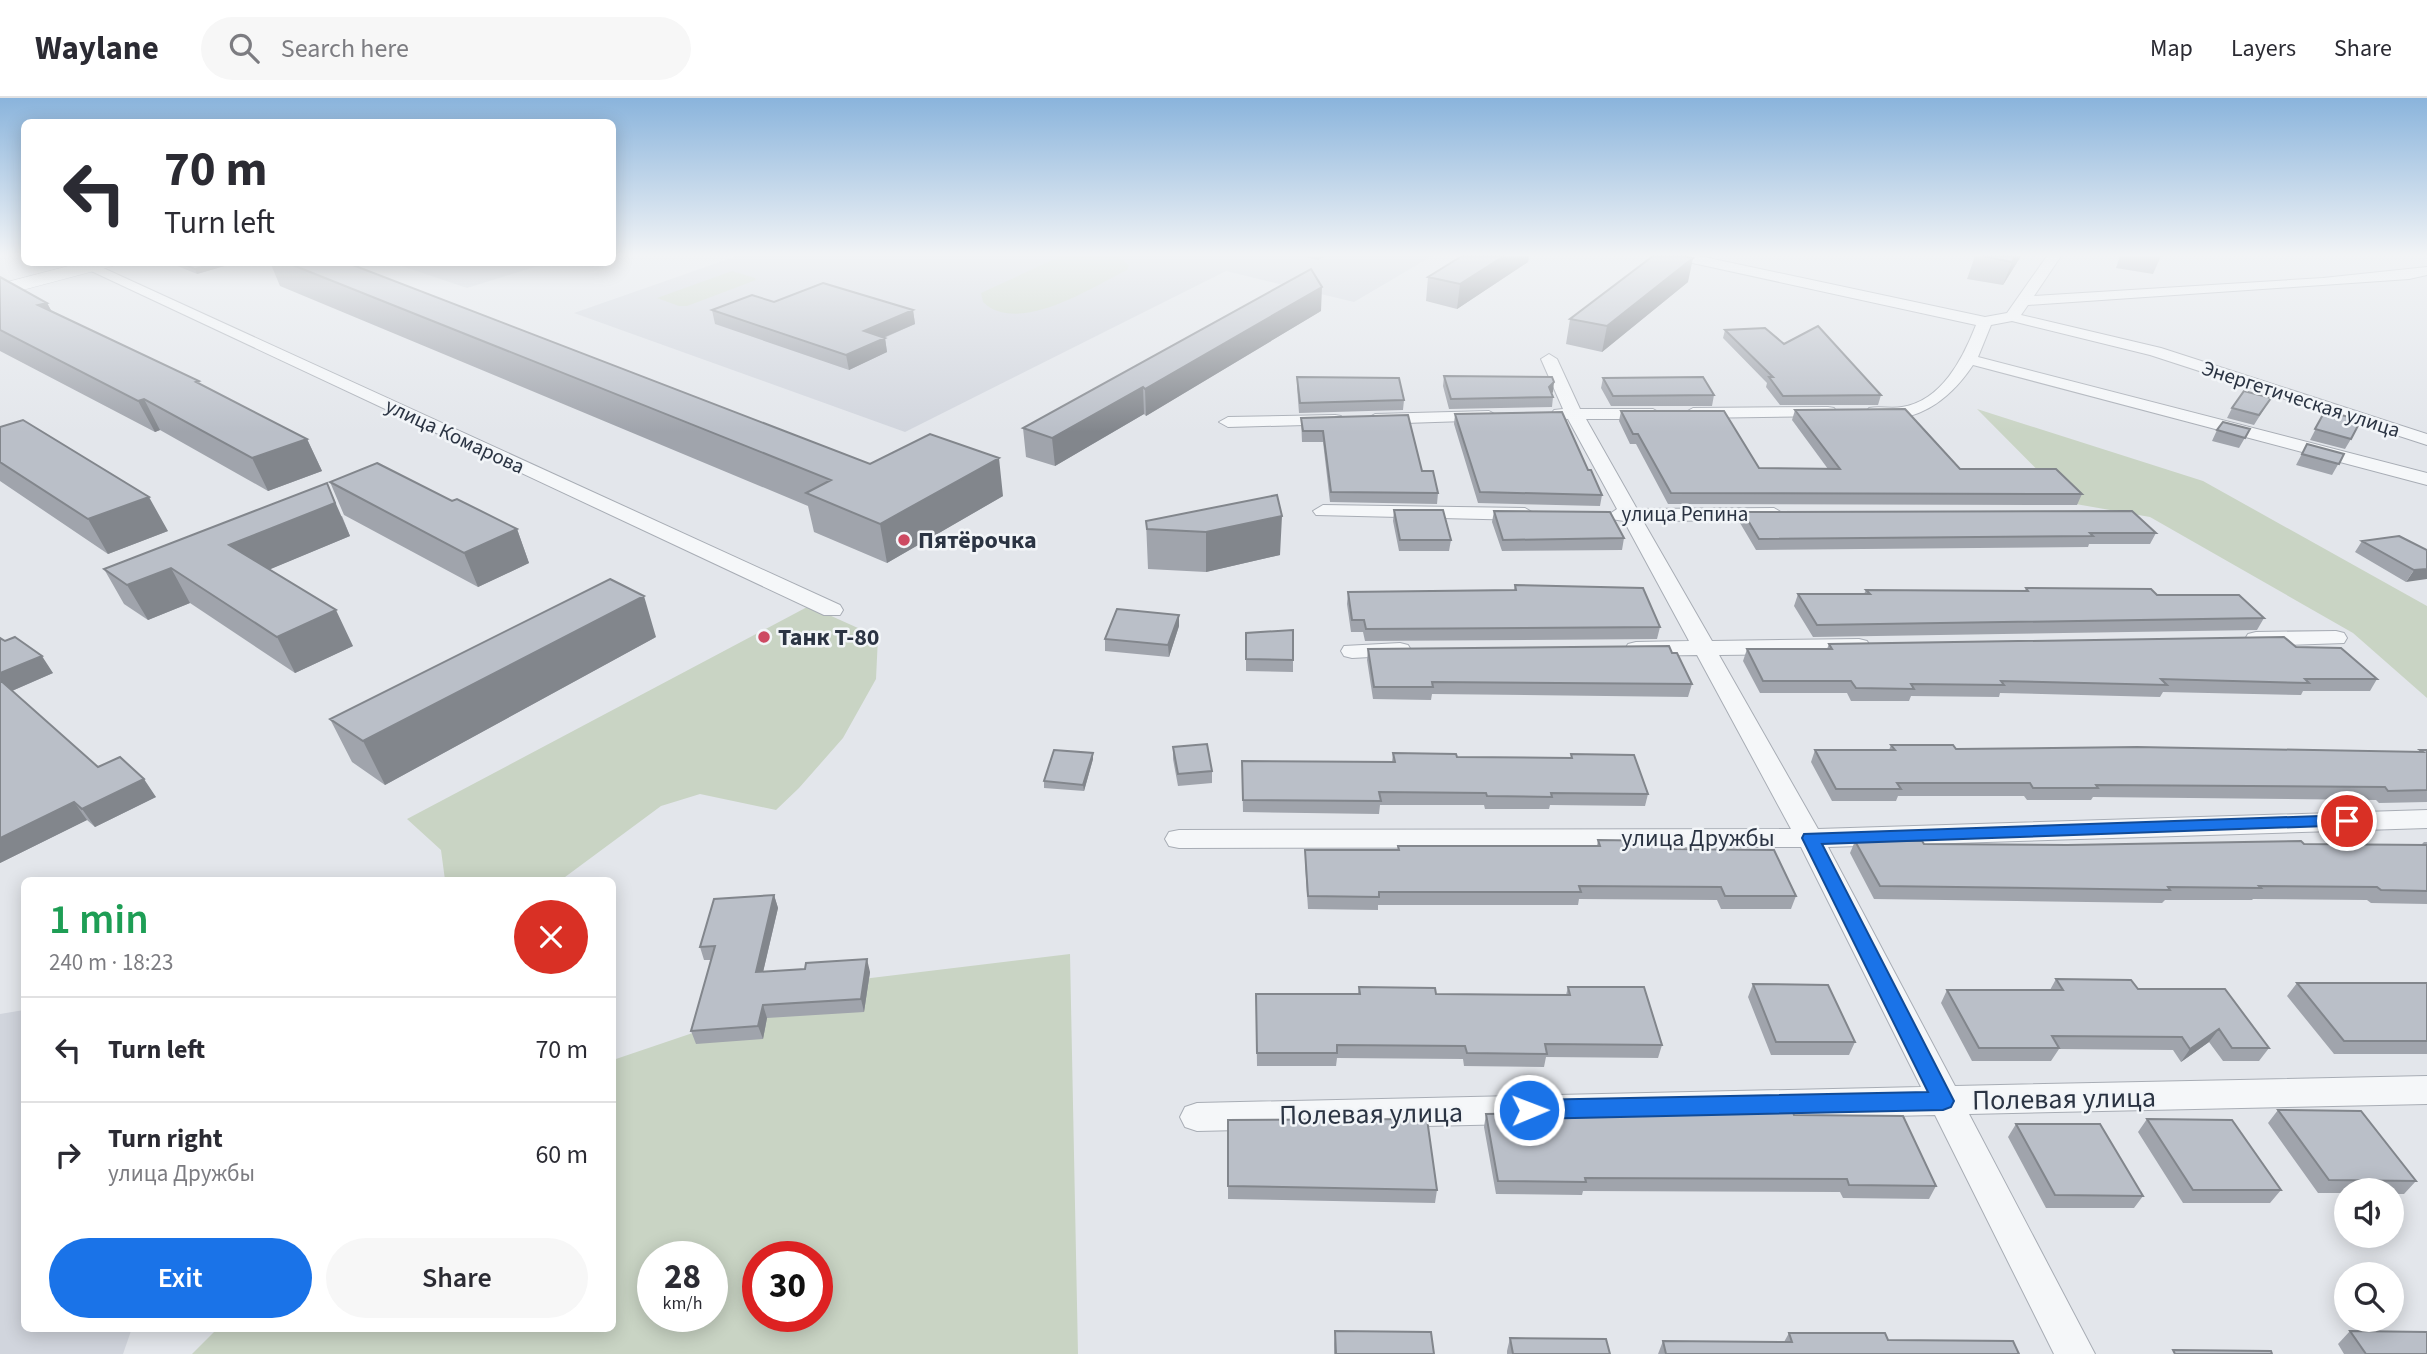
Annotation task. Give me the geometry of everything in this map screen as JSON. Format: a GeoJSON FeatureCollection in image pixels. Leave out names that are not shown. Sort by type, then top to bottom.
{"type":"FeatureCollection","features":[{"type":"Feature","properties":{"kind":"street","name":"улица Комарова"},"geometry":{"type":"LineString","coordinates":[[200,315],[832,610]]}},
{"type":"Feature","properties":{"kind":"street"},"geometry":{"type":"LineString","coordinates":[[1951,315],[1985,322],[2012,317]]}},
{"type":"Feature","properties":{"kind":"street","name":"Энергетическая улица"},"geometry":{"type":"LineString","coordinates":[[2012,317],[2155,351],[2427,440]]}},
{"type":"Feature","properties":{"kind":"street"},"geometry":{"type":"LineString","coordinates":[[1546,415],[1907,412],[1937,400],[1970,360],[1985,322]]}},
{"type":"Feature","properties":{"kind":"street"},"geometry":{"type":"LineString","coordinates":[[1549,359],[1618,515],[1706,648],[1810,838],[2075,1354]]}},
{"type":"Feature","properties":{"kind":"street"},"geometry":{"type":"LineString","coordinates":[[1970,360],[2427,479]]}},
{"type":"Feature","properties":{"kind":"street"},"geometry":{"type":"LineString","coordinates":[[1228,422],[1505,416]]}},
{"type":"Feature","properties":{"kind":"street"},"geometry":{"type":"LineString","coordinates":[[1323,511],[1538,514]]}},
{"type":"Feature","properties":{"kind":"street","name":"улица Репина"},"geometry":{"type":"LineString","coordinates":[[1618,515],[1798,514]]}},
{"type":"Feature","properties":{"kind":"street"},"geometry":{"type":"LineString","coordinates":[[2241,640],[2336,638]]}},
{"type":"Feature","properties":{"kind":"street"},"geometry":{"type":"LineString","coordinates":[[1611,649],[1884,645]]}},
{"type":"Feature","properties":{"kind":"street"},"geometry":{"type":"LineString","coordinates":[[1352,651],[1420,650]]}},
{"type":"Feature","properties":{"kind":"street","name":"улица Дружбы"},"geometry":{"type":"LineString","coordinates":[[1179,839],[1810,838],[2427,819]]}},
{"type":"Feature","properties":{"kind":"street","name":"Полевая улица"},"geometry":{"type":"LineString","coordinates":[[1197,1117],[2427,1090]]}},
{"type":"Feature","properties":{"kind":"shaded area"},"geometry":{"type":"Polygon","coordinates":[[[578,315],[1139,315],[905,432],[578,315]]]}},
{"type":"Feature","properties":{"kind":"shaded area"},"geometry":{"type":"Polygon","coordinates":[[[21,1010],[21,1332],[131,1332],[123,1354],[0,1354],[0,1014],[21,1010]]]}},
{"type":"Feature","properties":{"kind":"green space"},"geometry":{"type":"Polygon","coordinates":[[[1977,409],[2203,481],[2427,606],[2427,698],[2353,633],[2150,517],[2070,503],[1977,409]]]}},
{"type":"Feature","properties":{"kind":"green space"},"geometry":{"type":"Polygon","coordinates":[[[809,606],[878,637],[876,679],[843,738],[776,810],[700,794],[661,806],[565,877],[445,877],[441,850],[407,819],[809,606]]]}},
{"type":"Feature","properties":{"kind":"green space"},"geometry":{"type":"Polygon","coordinates":[[[1070,954],[1078,1354],[192,1354],[214,1332],[616,1332],[616,1059],[846,981],[1070,954]]]}},
{"type":"Feature","properties":{"kind":"building"},"geometry":{"type":"Polygon","coordinates":[[[0,315],[58,315],[199,381],[196,382],[307,439],[252,458],[144,399],[138,401],[0,330],[0,315]]]}},
{"type":"Feature","properties":{"kind":"building"},"geometry":{"type":"Polygon","coordinates":[[[417,315],[482,315],[870,464],[930,434],[999,458],[880,524],[806,493],[831,480],[417,315]]]}},
{"type":"Feature","properties":{"kind":"building"},"geometry":{"type":"Polygon","coordinates":[[[726,315],[902,315],[864,331],[885,338],[846,355],[726,315]]]}},
{"type":"Feature","properties":{"kind":"building"},"geometry":{"type":"Polygon","coordinates":[[[1228,315],[1274,315],[1145,389],[1143,387],[1052,438],[1023,428],[1228,315]]]}},
{"type":"Feature","properties":{"kind":"building"},"geometry":{"type":"Polygon","coordinates":[[[1576,315],[1621,315],[1607,326],[1570,319],[1576,315]]]}},
{"type":"Feature","properties":{"kind":"building"},"geometry":{"type":"Polygon","coordinates":[[[1818,326],[1881,395],[1783,396],[1769,377],[1773,377],[1725,330],[1765,328],[1784,344],[1818,326]]]}},
{"type":"Feature","properties":{"kind":"building"},"geometry":{"type":"Polygon","coordinates":[[[1444,376],[1552,377],[1554,382],[1549,387],[1553,397],[1451,399],[1444,376]]]}},
{"type":"Feature","properties":{"kind":"building"},"geometry":{"type":"Polygon","coordinates":[[[1297,377],[1399,378],[1404,400],[1300,403],[1297,377]]]}},
{"type":"Feature","properties":{"kind":"building"},"geometry":{"type":"Polygon","coordinates":[[[1703,377],[1714,395],[1613,396],[1603,378],[1703,377]]]}},
{"type":"Feature","properties":{"kind":"building"},"geometry":{"type":"Polygon","coordinates":[[[2244,391],[2271,398],[2259,415],[2232,408],[2244,391]]]}},
{"type":"Feature","properties":{"kind":"building"},"geometry":{"type":"Polygon","coordinates":[[[1905,409],[1960,469],[2056,469],[2082,494],[1671,493],[1638,434],[1633,434],[1621,411],[1724,411],[1759,468],[1840,469],[1795,410],[1905,409]]]}},
{"type":"Feature","properties":{"kind":"building"},"geometry":{"type":"Polygon","coordinates":[[[2325,411],[2361,420],[2351,439],[2315,429],[2325,411]]]}},
{"type":"Feature","properties":{"kind":"building"},"geometry":{"type":"Polygon","coordinates":[[[1562,412],[1602,495],[1480,492],[1455,414],[1562,412]]]}},
{"type":"Feature","properties":{"kind":"building"},"geometry":{"type":"Polygon","coordinates":[[[1408,415],[1422,471],[1433,471],[1438,493],[1331,492],[1323,431],[1303,431],[1301,418],[1408,415]]]}},
{"type":"Feature","properties":{"kind":"building"},"geometry":{"type":"Polygon","coordinates":[[[23,420],[149,497],[88,519],[0,462],[0,427],[23,420]]]}},
{"type":"Feature","properties":{"kind":"building"},"geometry":{"type":"Polygon","coordinates":[[[2223,422],[2250,429],[2245,438],[2217,430],[2223,422]]]}},
{"type":"Feature","properties":{"kind":"building"},"geometry":{"type":"Polygon","coordinates":[[[2307,444],[2344,454],[2339,464],[2302,454],[2307,444]]]}},
{"type":"Feature","properties":{"kind":"building"},"geometry":{"type":"Polygon","coordinates":[[[377,463],[452,501],[457,499],[517,529],[464,553],[330,482],[377,463]]]}},
{"type":"Feature","properties":{"kind":"building"},"geometry":{"type":"Polygon","coordinates":[[[327,483],[335,503],[229,545],[336,610],[277,637],[171,568],[127,585],[104,569],[327,483]]]}},
{"type":"Feature","properties":{"kind":"building"},"geometry":{"type":"Polygon","coordinates":[[[1277,495],[1282,516],[1206,532],[1147,529],[1146,521],[1277,495]]]}},
{"type":"Feature","properties":{"kind":"building"},"geometry":{"type":"Polygon","coordinates":[[[1394,510],[1443,510],[1451,540],[1400,540],[1394,510]]]}},
{"type":"Feature","properties":{"kind":"building"},"geometry":{"type":"Polygon","coordinates":[[[1494,511],[1610,512],[1624,538],[1503,540],[1494,511]]]}},
{"type":"Feature","properties":{"kind":"building"},"geometry":{"type":"Polygon","coordinates":[[[2132,511],[2156,533],[1759,539],[1743,512],[2132,511]]]}},
{"type":"Feature","properties":{"kind":"building"},"geometry":{"type":"Polygon","coordinates":[[[2399,536],[2427,550],[2427,569],[2414,570],[2362,541],[2399,536]]]}},
{"type":"Feature","properties":{"kind":"building"},"geometry":{"type":"Polygon","coordinates":[[[610,579],[644,596],[363,741],[330,719],[610,579]]]}},
{"type":"Feature","properties":{"kind":"building"},"geometry":{"type":"Polygon","coordinates":[[[1515,585],[1643,588],[1660,627],[1366,629],[1364,620],[1352,620],[1348,592],[1516,590],[1515,585]]]}},
{"type":"Feature","properties":{"kind":"building"},"geometry":{"type":"Polygon","coordinates":[[[2026,588],[2151,589],[2157,595],[2239,595],[2264,618],[1817,625],[1798,594],[1870,594],[1866,590],[2028,591],[2026,588]]]}},
{"type":"Feature","properties":{"kind":"building"},"geometry":{"type":"Polygon","coordinates":[[[1117,609],[1179,615],[1168,645],[1105,639],[1117,609]]]}},
{"type":"Feature","properties":{"kind":"building"},"geometry":{"type":"Polygon","coordinates":[[[1293,630],[1293,660],[1246,659],[1246,633],[1293,630]]]}},
{"type":"Feature","properties":{"kind":"building"},"geometry":{"type":"Polygon","coordinates":[[[15,637],[42,656],[0,673],[0,638],[5,641],[15,637]]]}},
{"type":"Feature","properties":{"kind":"building"},"geometry":{"type":"Polygon","coordinates":[[[2284,637],[2296,647],[2341,648],[2377,679],[2305,679],[2309,683],[2161,679],[2167,685],[2001,681],[2004,685],[1911,684],[1914,689],[1856,688],[1851,681],[1763,681],[1747,649],[1832,649],[1829,644],[2284,637]]]}},
{"type":"Feature","properties":{"kind":"building"},"geometry":{"type":"Polygon","coordinates":[[[1669,646],[1672,653],[1677,653],[1692,684],[1432,682],[1433,687],[1374,687],[1368,649],[1669,646]]]}},
{"type":"Feature","properties":{"kind":"building"},"geometry":{"type":"Polygon","coordinates":[[[0,680],[98,767],[120,757],[144,779],[82,809],[74,802],[0,838],[0,680]]]}},
{"type":"Feature","properties":{"kind":"building"},"geometry":{"type":"Polygon","coordinates":[[[1207,744],[1212,771],[1178,774],[1173,747],[1207,744]]]}},
{"type":"Feature","properties":{"kind":"building"},"geometry":{"type":"Polygon","coordinates":[[[1891,745],[1953,745],[1956,749],[2137,747],[2427,750],[2427,790],[2388,791],[2385,787],[2096,785],[2098,788],[2033,788],[2030,783],[1897,783],[1901,789],[1836,789],[1815,750],[1895,750],[1891,745]]]}},
{"type":"Feature","properties":{"kind":"building"},"geometry":{"type":"Polygon","coordinates":[[[1054,750],[1093,753],[1083,785],[1044,781],[1054,750]]]}},
{"type":"Feature","properties":{"kind":"building"},"geometry":{"type":"Polygon","coordinates":[[[1393,753],[1456,754],[1457,757],[1572,758],[1571,754],[1634,755],[1648,794],[1551,793],[1552,797],[1379,792],[1381,801],[1243,800],[1242,761],[1395,762],[1393,753]]]}},
{"type":"Feature","properties":{"kind":"building"},"geometry":{"type":"Polygon","coordinates":[[[1598,840],[1666,841],[1669,849],[1774,850],[1796,896],[1725,896],[1721,887],[1579,886],[1581,892],[1379,892],[1379,897],[1308,896],[1305,850],[1399,850],[1398,846],[1600,846],[1598,840]]]}},
{"type":"Feature","properties":{"kind":"building"},"geometry":{"type":"Polygon","coordinates":[[[1855,841],[2067,845],[2301,841],[2304,844],[2427,845],[2427,891],[2381,890],[2377,887],[2168,887],[2170,890],[1880,886],[1855,841]]]}},
{"type":"Feature","properties":{"kind":"building"},"geometry":{"type":"Polygon","coordinates":[[[774,895],[756,972],[805,969],[806,963],[867,959],[861,999],[763,1005],[758,1026],[691,1031],[715,946],[700,947],[714,899],[774,895]]]}},
{"type":"Feature","properties":{"kind":"building"},"geometry":{"type":"Polygon","coordinates":[[[2056,979],[2131,980],[2138,989],[2225,989],[2269,1048],[2232,1048],[2219,1029],[2190,1049],[2182,1037],[2052,1036],[2059,1048],[1979,1048],[1947,990],[2063,990],[2056,979]]]}},
{"type":"Feature","properties":{"kind":"building"},"geometry":{"type":"Polygon","coordinates":[[[2297,983],[2427,983],[2427,1041],[2344,1041],[2297,983]]]}},
{"type":"Feature","properties":{"kind":"building"},"geometry":{"type":"Polygon","coordinates":[[[1753,984],[1828,985],[1855,1042],[1776,1042],[1753,984]]]}},
{"type":"Feature","properties":{"kind":"building"},"geometry":{"type":"Polygon","coordinates":[[[1359,987],[1435,988],[1436,994],[1570,995],[1568,987],[1644,987],[1662,1045],[1545,1044],[1547,1054],[1467,1053],[1465,1046],[1337,1045],[1337,1053],[1257,1053],[1256,994],[1360,994],[1359,987]]]}},
{"type":"Feature","properties":{"kind":"building"},"geometry":{"type":"Polygon","coordinates":[[[1792,1110],[1794,1115],[1903,1116],[1936,1186],[1849,1185],[1847,1179],[1585,1178],[1586,1182],[1498,1181],[1486,1114],[1792,1110]]]}},
{"type":"Feature","properties":{"kind":"building"},"geometry":{"type":"Polygon","coordinates":[[[2278,1110],[2361,1111],[2416,1181],[2404,1181],[2404,1178],[2329,1180],[2278,1110]]]}},
{"type":"Feature","properties":{"kind":"building"},"geometry":{"type":"Polygon","coordinates":[[[1427,1119],[1437,1190],[1228,1186],[1228,1120],[1427,1119]]]}},
{"type":"Feature","properties":{"kind":"building"},"geometry":{"type":"Polygon","coordinates":[[[2147,1119],[2232,1120],[2281,1190],[2193,1190],[2147,1119]]]}},
{"type":"Feature","properties":{"kind":"building"},"geometry":{"type":"Polygon","coordinates":[[[2016,1124],[2100,1124],[2143,1196],[2055,1195],[2016,1124]]]}},
{"type":"Feature","properties":{"kind":"building"},"geometry":{"type":"Polygon","coordinates":[[[1335,1331],[1431,1332],[1434,1354],[1336,1354],[1335,1331]]]}},
{"type":"Feature","properties":{"kind":"building"},"geometry":{"type":"Polygon","coordinates":[[[2351,1332],[2427,1332],[2427,1354],[2366,1354],[2351,1332]]]}},
{"type":"Feature","properties":{"kind":"building"},"geometry":{"type":"Polygon","coordinates":[[[1789,1333],[1885,1333],[1888,1340],[2013,1341],[2019,1354],[1666,1354],[1663,1341],[1792,1342],[1789,1333]]]}},
{"type":"Feature","properties":{"kind":"building"},"geometry":{"type":"Polygon","coordinates":[[[1510,1338],[1606,1339],[1610,1354],[1513,1354],[1510,1338]]]}},
{"type":"Feature","properties":{"kind":"building"},"geometry":{"type":"Polygon","coordinates":[[[2173,1350],[2271,1351],[2272,1354],[2175,1354],[2173,1350]]]}},
{"type":"Feature","properties":{"kind":"place","name":"Пятёрочка"},"geometry":{"type":"Point","coordinates":[904,540]}},
{"type":"Feature","properties":{"kind":"place","name":"Танк Т-80"},"geometry":{"type":"Point","coordinates":[764,637]}},
{"type":"Feature","properties":{"kind":"route"},"geometry":{"type":"LineString","coordinates":[[1529,1110],[1943,1101],[1810,838],[2347,821]]}}]}
